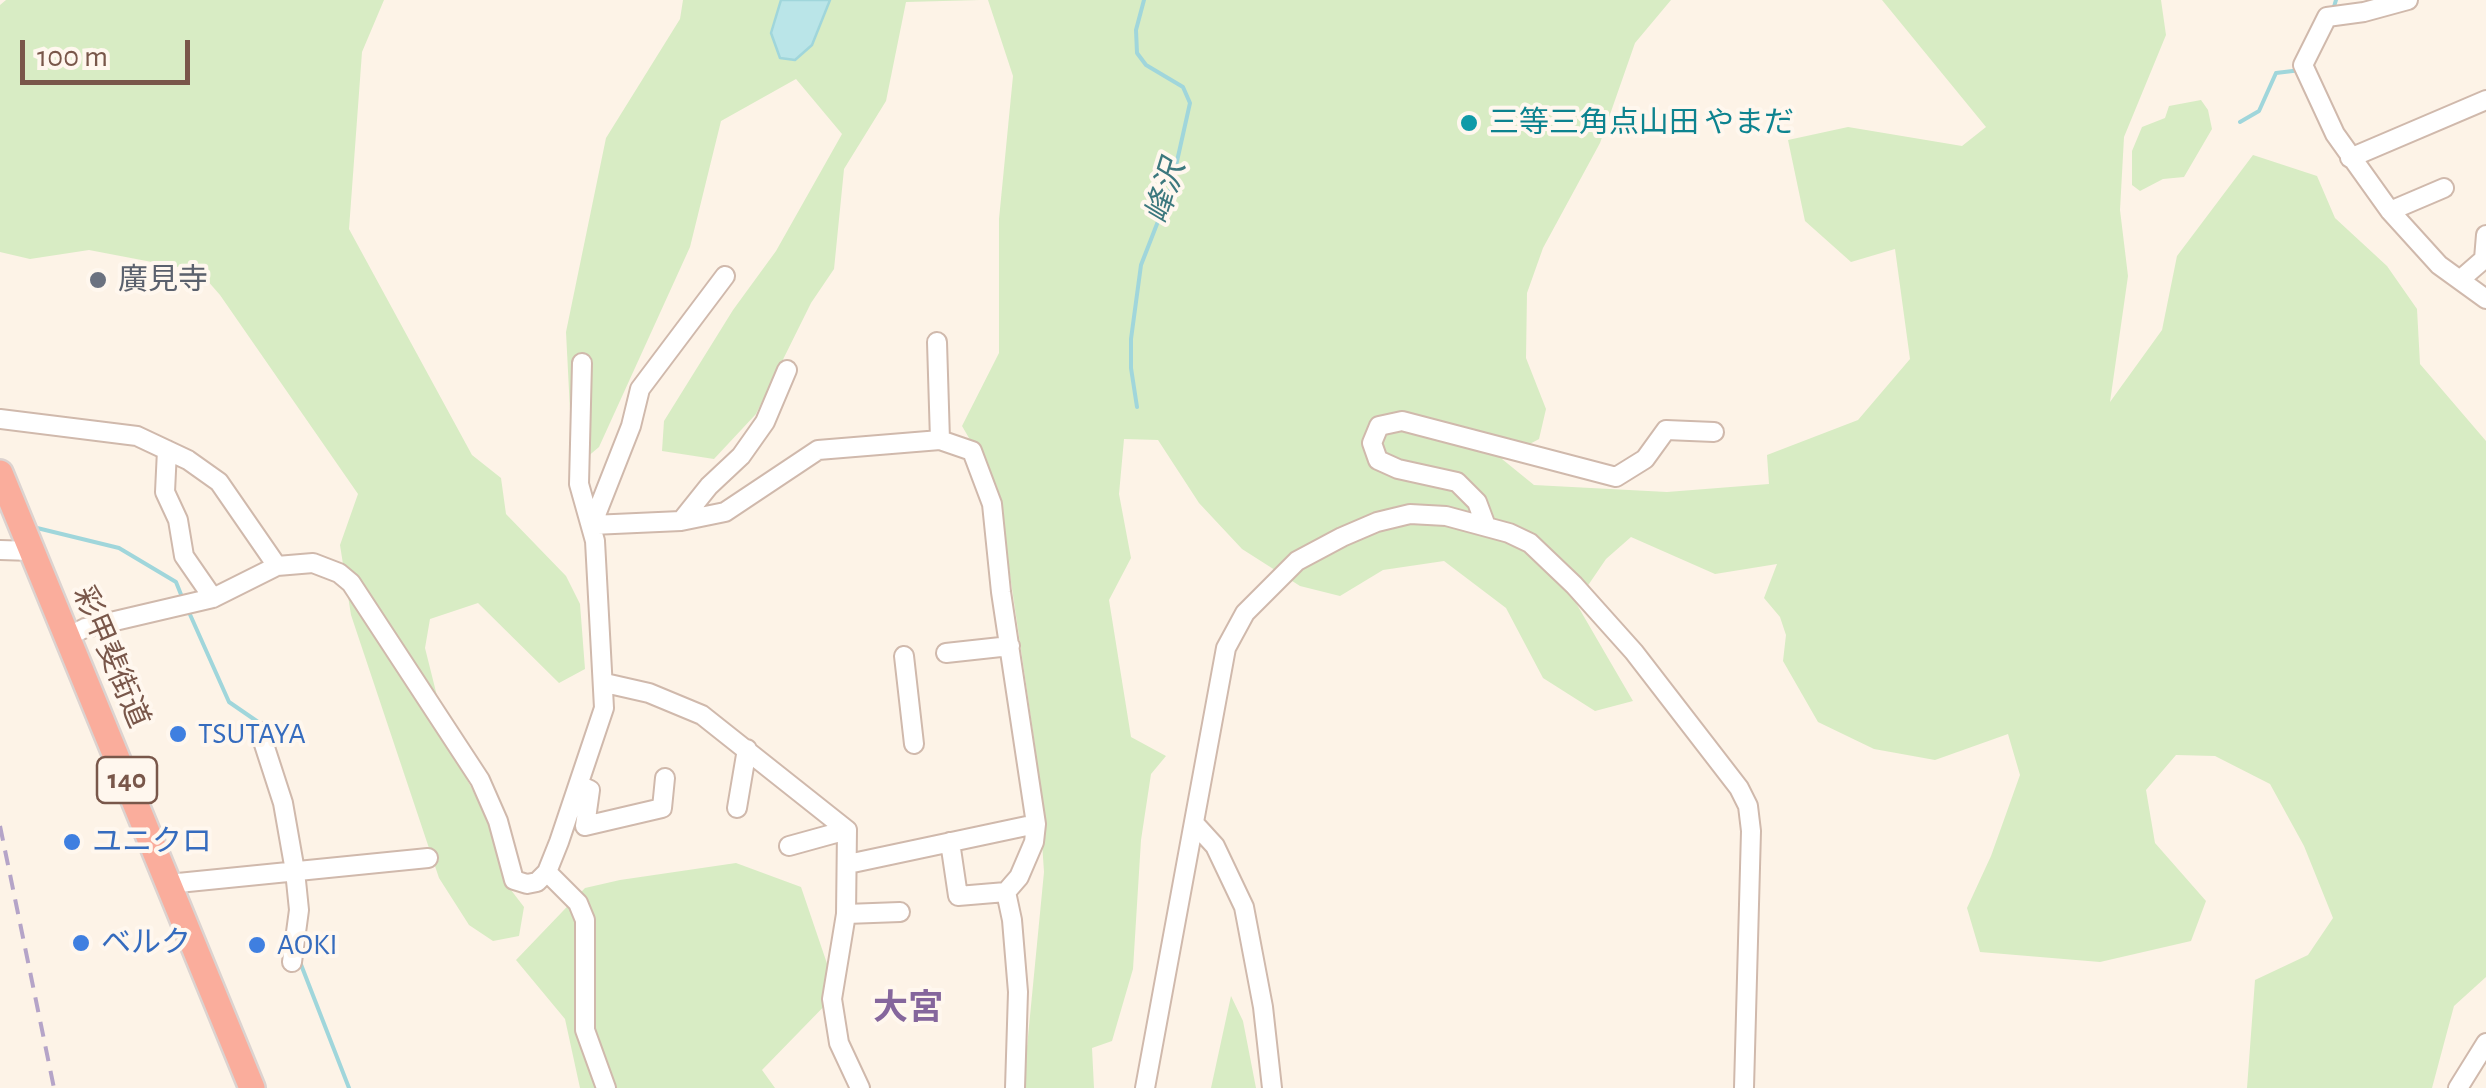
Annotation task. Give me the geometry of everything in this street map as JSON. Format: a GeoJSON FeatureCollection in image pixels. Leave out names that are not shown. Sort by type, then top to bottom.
{"type":"FeatureCollection","features":[{"type":"Feature","properties":{"kind":"highway","name":"彩甲斐街道"},"geometry":{"type":"LineString","coordinates":[[0,473],[252,1088]]}},
{"type":"Feature","properties":{"kind":"street"},"geometry":{"type":"LineString","coordinates":[[2408,0],[2327,17],[2303,65],[2335,134],[2390,212],[2439,265],[2486,299]]}},
{"type":"Feature","properties":{"kind":"street"},"geometry":{"type":"LineString","coordinates":[[2350,158],[2486,100]]}},
{"type":"Feature","properties":{"kind":"street"},"geometry":{"type":"LineString","coordinates":[[2390,212],[2444,188]]}},
{"type":"Feature","properties":{"kind":"street"},"geometry":{"type":"LineString","coordinates":[[2461,279],[2484,259],[2486,235]]}},
{"type":"Feature","properties":{"kind":"street"},"geometry":{"type":"LineString","coordinates":[[592,525],[631,426],[640,389],[725,276]]}},
{"type":"Feature","properties":{"kind":"street"},"geometry":{"type":"LineString","coordinates":[[936,342],[940,440]]}},
{"type":"Feature","properties":{"kind":"street"},"geometry":{"type":"LineString","coordinates":[[67,637],[85,628],[213,598],[277,566],[313,563],[339,572],[351,583],[480,780],[495,812],[514,880],[537,882],[547,872],[604,708],[592,525],[579,484],[582,363]]}},
{"type":"Feature","properties":{"kind":"street"},"geometry":{"type":"LineString","coordinates":[[681,522],[709,486],[741,456],[757,433],[787,370]]}},
{"type":"Feature","properties":{"kind":"street"},"geometry":{"type":"LineString","coordinates":[[0,419],[137,436],[167,450],[219,482],[277,566]]}},
{"type":"Feature","properties":{"kind":"street"},"geometry":{"type":"LineString","coordinates":[[1486,526],[1477,502],[1458,482],[1398,470],[1378,460],[1372,443],[1378,426],[1402,421],[1616,476],[1645,459],[1666,430],[1714,432]]}},
{"type":"Feature","properties":{"kind":"street"},"geometry":{"type":"LineString","coordinates":[[592,525],[681,522],[736,506],[818,450],[940,440],[972,451],[992,504],[1036,824],[1034,842],[1018,877],[1006,892],[958,896],[950,842]]}},
{"type":"Feature","properties":{"kind":"street"},"geometry":{"type":"LineString","coordinates":[[167,450],[164,492],[178,520],[184,556],[213,598]]}},
{"type":"Feature","properties":{"kind":"street"},"geometry":{"type":"LineString","coordinates":[[1145,1088],[1226,648],[1245,613],[1297,561],[1377,522],[1410,514],[1446,516],[1530,543],[1634,652],[1700,735],[1748,806],[1751,831],[1744,1088]]}},
{"type":"Feature","properties":{"kind":"street"},"geometry":{"type":"LineString","coordinates":[[0,550],[32,551]]}},
{"type":"Feature","properties":{"kind":"street"},"geometry":{"type":"LineString","coordinates":[[946,653],[1010,646]]}},
{"type":"Feature","properties":{"kind":"street"},"geometry":{"type":"LineString","coordinates":[[904,656],[914,744]]}},
{"type":"Feature","properties":{"kind":"street"},"geometry":{"type":"LineString","coordinates":[[604,683],[649,693],[702,715],[847,830],[846,914],[832,999],[840,1043],[860,1088]]}},
{"type":"Feature","properties":{"kind":"street"},"geometry":{"type":"LineString","coordinates":[[260,732],[283,803],[295,871],[299,910],[292,962]]}},
{"type":"Feature","properties":{"kind":"street"},"geometry":{"type":"LineString","coordinates":[[737,808],[747,749]]}},
{"type":"Feature","properties":{"kind":"street"},"geometry":{"type":"LineString","coordinates":[[579,785],[590,790],[585,826],[662,808],[665,778]]}},
{"type":"Feature","properties":{"kind":"street"},"geometry":{"type":"LineString","coordinates":[[1194,823],[1215,846],[1244,907],[1263,1006],[1272,1088]]}},
{"type":"Feature","properties":{"kind":"street"},"geometry":{"type":"LineString","coordinates":[[848,864],[1036,824]]}},
{"type":"Feature","properties":{"kind":"street"},"geometry":{"type":"LineString","coordinates":[[788,846],[847,830]]}},
{"type":"Feature","properties":{"kind":"street"},"geometry":{"type":"LineString","coordinates":[[168,884],[428,858]]}},
{"type":"Feature","properties":{"kind":"street"},"geometry":{"type":"LineString","coordinates":[[547,872],[578,903],[585,920],[585,1030],[606,1088]]}},
{"type":"Feature","properties":{"kind":"street"},"geometry":{"type":"LineString","coordinates":[[1006,892],[1018,992],[1015,1088]]}},
{"type":"Feature","properties":{"kind":"street"},"geometry":{"type":"LineString","coordinates":[[846,914],[900,912]]}},
{"type":"Feature","properties":{"kind":"street"},"geometry":{"type":"LineString","coordinates":[[2458,1088],[2486,1043]]}},
{"type":"Feature","properties":{"kind":"green space"},"geometry":{"type":"Polygon","coordinates":[[[6,0],[384,0],[362,52],[349,229],[472,455],[501,478],[506,514],[566,576],[580,604],[585,669],[559,683],[478,603],[430,619],[425,648],[449,744],[493,830],[511,890],[524,907],[519,936],[493,941],[469,925],[439,878],[351,615],[340,545],[358,494],[220,295],[199,271],[89,250],[30,259],[0,252],[0,5],[6,0]]]}},
{"type":"Feature","properties":{"kind":"green space"},"geometry":{"type":"Polygon","coordinates":[[[683,0],[781,0],[771,33],[812,45],[830,0],[980,0],[906,2],[886,101],[844,169],[834,269],[811,303],[756,414],[714,459],[662,451],[664,421],[733,310],[776,251],[842,134],[796,79],[721,121],[690,247],[599,447],[573,469],[566,332],[606,138],[680,19],[683,0]]]}},
{"type":"Feature","properties":{"kind":"green space"},"geometry":{"type":"Polygon","coordinates":[[[988,0],[1671,0],[1635,43],[1600,143],[1543,248],[1527,293],[1526,358],[1546,409],[1539,439],[1502,459],[1534,485],[1667,492],[1769,484],[1767,455],[1858,420],[1910,359],[1895,249],[1851,262],[1805,221],[1788,140],[1848,127],[1962,146],[1986,127],[1882,0],[2161,0],[2166,35],[2124,137],[2120,210],[2128,276],[2110,402],[2162,330],[2177,256],[2253,155],[2317,176],[2335,218],[2387,266],[2417,309],[2420,364],[2486,441],[2486,977],[2454,1006],[2432,1088],[2247,1088],[2255,980],[2308,955],[2333,918],[2304,846],[2270,784],[2215,756],[2176,755],[2146,790],[2155,843],[2206,901],[2191,941],[2100,962],[1980,952],[1967,908],[1991,856],[2020,775],[2008,734],[1935,760],[1874,749],[1818,722],[1783,661],[1786,635],[1780,617],[1764,598],[1777,564],[1715,574],[1631,537],[1606,559],[1576,603],[1633,701],[1595,711],[1543,678],[1506,608],[1444,561],[1383,570],[1340,596],[1300,586],[1242,549],[1199,503],[1158,440],[1124,439],[1119,494],[1131,558],[1109,600],[1131,737],[1166,756],[1151,774],[1141,840],[1133,969],[1112,1041],[1092,1048],[1094,1088],[1023,1088],[1044,872],[1036,753],[997,486],[962,426],[999,353],[999,219],[1013,76],[988,0]]]}},
{"type":"Feature","properties":{"kind":"green space"},"geometry":{"type":"Polygon","coordinates":[[[2201,100],[2212,129],[2184,177],[2163,179],[2140,191],[2132,185],[2132,151],[2142,127],[2165,118],[2169,106],[2201,100]]]}},
{"type":"Feature","properties":{"kind":"green space"},"geometry":{"type":"Polygon","coordinates":[[[736,863],[801,887],[837,993],[762,1070],[775,1088],[580,1088],[565,1019],[516,960],[585,888],[736,863]]]}},
{"type":"Feature","properties":{"kind":"green space"},"geometry":{"type":"Polygon","coordinates":[[[1231,996],[1243,1021],[1256,1088],[1211,1088],[1231,996]]]}},
{"type":"Feature","properties":{"kind":"water"},"geometry":{"type":"Polygon","coordinates":[[[781,0],[830,0],[812,45],[795,60],[780,58],[771,33],[781,0]]]}},
{"type":"Feature","properties":{"kind":"waterway","name":"峰沢"},"geometry":{"type":"LineString","coordinates":[[1137,407],[1131,339],[1141,265],[1171,188],[1190,103],[1183,87],[1146,65],[1137,53],[1136,30],[1144,0]]}},
{"type":"Feature","properties":{"kind":"waterway"},"geometry":{"type":"LineString","coordinates":[[2333,10],[2336,0]]}},
{"type":"Feature","properties":{"kind":"waterway"},"geometry":{"type":"LineString","coordinates":[[2240,122],[2259,111],[2276,73],[2301,70]]}},
{"type":"Feature","properties":{"kind":"waterway"},"geometry":{"type":"LineString","coordinates":[[33,527],[119,548],[176,582],[182,597]]}},
{"type":"Feature","properties":{"kind":"waterway"},"geometry":{"type":"LineString","coordinates":[[188,610],[229,702],[261,724]]}},
{"type":"Feature","properties":{"kind":"waterway"},"geometry":{"type":"LineString","coordinates":[[300,962],[349,1088]]}},
{"type":"Feature","properties":{"kind":"railway"},"geometry":{"type":"LineString","coordinates":[[0,826],[54,1088]]}},
{"type":"Feature","properties":{"kind":"place","name":"三等三角点山田 やまだ"},"geometry":{"type":"Point","coordinates":[1469,123]}},
{"type":"Feature","properties":{"kind":"place","name":"廣見寺"},"geometry":{"type":"Point","coordinates":[98,280]}},
{"type":"Feature","properties":{"kind":"place","name":"TSUTAYA"},"geometry":{"type":"Point","coordinates":[178,734]}},
{"type":"Feature","properties":{"kind":"place","name":"ユニクロ"},"geometry":{"type":"Point","coordinates":[72,842]}},
{"type":"Feature","properties":{"kind":"place","name":"ベルク"},"geometry":{"type":"Point","coordinates":[81,943]}},
{"type":"Feature","properties":{"kind":"place","name":"AOKI"},"geometry":{"type":"Point","coordinates":[257,945]}},
{"type":"Feature","properties":{"kind":"district","name":"大宮"},"geometry":{"type":"Point","coordinates":[908,1008]}}]}
